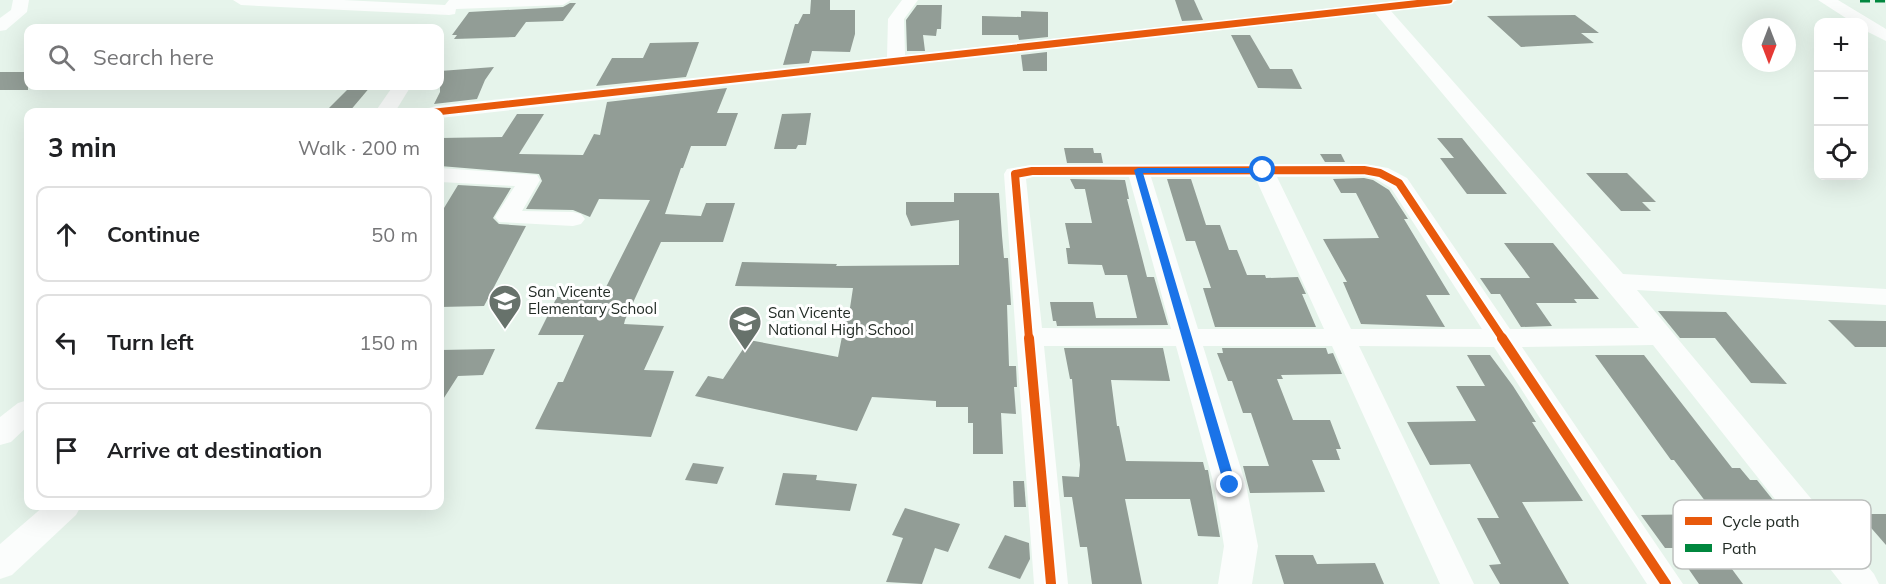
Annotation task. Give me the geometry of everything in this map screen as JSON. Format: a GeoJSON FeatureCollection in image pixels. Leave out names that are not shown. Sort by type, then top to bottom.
{"type":"FeatureCollection","features":[{"type":"Feature","properties":{"kind":"street"},"geometry":{"type":"LineString","coordinates":[[0,26],[19,12],[21,0]]}},
{"type":"Feature","properties":{"kind":"street"},"geometry":{"type":"LineString","coordinates":[[241,0],[452,4],[563,0]]}},
{"type":"Feature","properties":{"kind":"street"},"geometry":{"type":"LineString","coordinates":[[896,60],[896,19],[910,0]]}},
{"type":"Feature","properties":{"kind":"street"},"geometry":{"type":"LineString","coordinates":[[444,111],[1449,0]]}},
{"type":"Feature","properties":{"kind":"street"},"geometry":{"type":"LineString","coordinates":[[1826,0],[1855,18]]}},
{"type":"Feature","properties":{"kind":"street"},"geometry":{"type":"LineString","coordinates":[[440,24],[452,4]]}},
{"type":"Feature","properties":{"kind":"street"},"geometry":{"type":"LineString","coordinates":[[1379,8],[1616,281],[1793,500]]}},
{"type":"Feature","properties":{"kind":"street"},"geometry":{"type":"LineString","coordinates":[[1868,26],[1886,36]]}},
{"type":"Feature","properties":{"kind":"street"},"geometry":{"type":"LineString","coordinates":[[388,108],[399,90]]}},
{"type":"Feature","properties":{"kind":"street"},"geometry":{"type":"LineString","coordinates":[[1138,170],[1232,496],[1241,546],[1235,584]]}},
{"type":"Feature","properties":{"kind":"street"},"geometry":{"type":"LineString","coordinates":[[1263,170],[1457,584]]}},
{"type":"Feature","properties":{"kind":"street"},"geometry":{"type":"LineString","coordinates":[[1051,584],[1015,174],[1032,171],[1364,170],[1391,177],[1404,190],[1666,584]]}},
{"type":"Feature","properties":{"kind":"street"},"geometry":{"type":"LineString","coordinates":[[444,175],[529,180],[507,217],[573,219]]}},
{"type":"Feature","properties":{"kind":"street"},"geometry":{"type":"LineString","coordinates":[[1616,281],[1886,297]]}},
{"type":"Feature","properties":{"kind":"street"},"geometry":{"type":"LineString","coordinates":[[1030,337],[1659,336]]}},
{"type":"Feature","properties":{"kind":"street"},"geometry":{"type":"LineString","coordinates":[[0,434],[24,413]]}},
{"type":"Feature","properties":{"kind":"street"},"geometry":{"type":"LineString","coordinates":[[0,565],[61,510]]}},
{"type":"Feature","properties":{"kind":"street"},"geometry":{"type":"LineString","coordinates":[[1850,569],[1862,584]]}},
{"type":"Feature","properties":{"kind":"building"},"geometry":{"type":"Polygon","coordinates":[[[811,0],[830,0],[830,10],[855,10],[855,34],[850,52],[812,51],[809,63],[783,65],[795,24],[798,24],[803,14],[810,14],[811,0]]]}},
{"type":"Feature","properties":{"kind":"building"},"geometry":{"type":"Polygon","coordinates":[[[1175,0],[1194,0],[1203,20],[1182,21],[1175,0]]]}},
{"type":"Feature","properties":{"kind":"building"},"geometry":{"type":"Polygon","coordinates":[[[576,3],[563,21],[526,22],[515,37],[454,39],[457,35],[452,35],[469,12],[563,7],[576,3]]]}},
{"type":"Feature","properties":{"kind":"building"},"geometry":{"type":"Polygon","coordinates":[[[917,5],[942,5],[941,29],[937,29],[936,36],[923,35],[925,51],[907,51],[906,20],[917,5]]]}},
{"type":"Feature","properties":{"kind":"building"},"geometry":{"type":"Polygon","coordinates":[[[1021,11],[1048,12],[1048,37],[1019,40],[1018,35],[982,35],[982,16],[1021,17],[1021,11]]]}},
{"type":"Feature","properties":{"kind":"building"},"geometry":{"type":"Polygon","coordinates":[[[1575,15],[1599,33],[1581,33],[1594,43],[1521,47],[1487,16],[1575,15]]]}},
{"type":"Feature","properties":{"kind":"building"},"geometry":{"type":"Polygon","coordinates":[[[1231,35],[1250,35],[1270,69],[1292,69],[1302,89],[1258,88],[1231,35]]]}},
{"type":"Feature","properties":{"kind":"building"},"geometry":{"type":"Polygon","coordinates":[[[699,42],[686,77],[596,86],[612,58],[643,58],[650,43],[699,42]]]}},
{"type":"Feature","properties":{"kind":"building"},"geometry":{"type":"Polygon","coordinates":[[[1047,52],[1047,71],[1023,71],[1021,55],[1047,52]]]}},
{"type":"Feature","properties":{"kind":"building"},"geometry":{"type":"Polygon","coordinates":[[[494,67],[485,80],[477,99],[434,104],[440,90],[444,90],[444,71],[494,67]]]}},
{"type":"Feature","properties":{"kind":"building"},"geometry":{"type":"Polygon","coordinates":[[[0,72],[24,72],[24,90],[0,90],[0,72]]]}},
{"type":"Feature","properties":{"kind":"building"},"geometry":{"type":"Polygon","coordinates":[[[727,88],[717,113],[738,113],[726,146],[691,146],[665,214],[701,216],[706,203],[735,203],[723,242],[661,242],[625,320],[624,324],[664,326],[644,370],[674,371],[651,437],[535,429],[558,382],[563,382],[584,335],[538,335],[557,297],[601,297],[650,200],[599,199],[590,217],[573,210],[526,209],[542,181],[539,174],[444,166],[444,138],[502,137],[517,114],[544,114],[519,154],[583,155],[594,134],[600,135],[607,102],[727,88]]]}},
{"type":"Feature","properties":{"kind":"building"},"geometry":{"type":"Polygon","coordinates":[[[347,90],[368,90],[352,108],[329,108],[347,90]]]}},
{"type":"Feature","properties":{"kind":"building"},"geometry":{"type":"Polygon","coordinates":[[[811,113],[806,145],[798,145],[796,149],[774,149],[782,114],[811,113]]]}},
{"type":"Feature","properties":{"kind":"building"},"geometry":{"type":"Polygon","coordinates":[[[1437,138],[1462,138],[1507,194],[1467,194],[1440,158],[1454,158],[1437,138]]]}},
{"type":"Feature","properties":{"kind":"building"},"geometry":{"type":"Polygon","coordinates":[[[1064,148],[1093,148],[1094,153],[1101,153],[1103,163],[1067,163],[1064,148]]]}},
{"type":"Feature","properties":{"kind":"building"},"geometry":{"type":"Polygon","coordinates":[[[1320,154],[1341,154],[1345,162],[1325,162],[1320,154]]]}},
{"type":"Feature","properties":{"kind":"building"},"geometry":{"type":"Polygon","coordinates":[[[1586,173],[1627,173],[1656,202],[1642,202],[1651,211],[1621,211],[1586,173]]]}},
{"type":"Feature","properties":{"kind":"building"},"geometry":{"type":"Polygon","coordinates":[[[1070,179],[1125,180],[1129,199],[1127,199],[1147,277],[1154,277],[1168,325],[1057,326],[1056,321],[1053,321],[1050,302],[1093,302],[1096,318],[1137,318],[1127,275],[1105,275],[1102,265],[1068,264],[1066,248],[1070,248],[1065,223],[1092,223],[1085,189],[1075,189],[1070,179]]]}},
{"type":"Feature","properties":{"kind":"building"},"geometry":{"type":"Polygon","coordinates":[[[1167,179],[1191,179],[1206,225],[1220,225],[1229,250],[1237,250],[1247,275],[1265,275],[1266,278],[1298,277],[1306,294],[1302,294],[1316,327],[1215,327],[1203,288],[1211,288],[1195,241],[1186,241],[1167,179]]]}},
{"type":"Feature","properties":{"kind":"building"},"geometry":{"type":"Polygon","coordinates":[[[1333,179],[1373,180],[1389,190],[1408,219],[1404,219],[1450,295],[1426,295],[1445,327],[1361,324],[1343,282],[1347,282],[1323,239],[1379,238],[1356,193],[1341,193],[1333,179]]]}},
{"type":"Feature","properties":{"kind":"building"},"geometry":{"type":"Polygon","coordinates":[[[458,185],[511,188],[493,218],[499,224],[526,226],[484,306],[444,307],[444,208],[458,185]]]}},
{"type":"Feature","properties":{"kind":"building"},"geometry":{"type":"Polygon","coordinates":[[[954,193],[999,193],[1004,258],[1008,258],[1011,305],[1007,305],[1009,366],[1016,366],[1017,387],[1014,387],[1016,414],[1001,413],[1003,454],[973,454],[973,423],[968,423],[968,407],[936,407],[936,401],[872,397],[857,431],[695,396],[708,376],[723,379],[749,340],[838,357],[845,321],[848,321],[853,288],[735,286],[742,262],[837,264],[836,266],[959,265],[959,220],[911,226],[906,214],[906,202],[954,202],[954,193]]]}},
{"type":"Feature","properties":{"kind":"building"},"geometry":{"type":"Polygon","coordinates":[[[1504,243],[1553,243],[1599,299],[1574,299],[1577,303],[1536,303],[1552,326],[1521,327],[1500,294],[1491,294],[1480,278],[1530,278],[1504,243]]]}},
{"type":"Feature","properties":{"kind":"building"},"geometry":{"type":"Polygon","coordinates":[[[1658,311],[1726,312],[1787,384],[1751,383],[1715,338],[1680,338],[1658,311]]]}},
{"type":"Feature","properties":{"kind":"building"},"geometry":{"type":"Polygon","coordinates":[[[1828,320],[1886,321],[1886,347],[1855,347],[1828,320]]]}},
{"type":"Feature","properties":{"kind":"building"},"geometry":{"type":"Polygon","coordinates":[[[1064,348],[1163,348],[1170,381],[1111,380],[1117,426],[1119,426],[1126,461],[1203,462],[1205,470],[1208,470],[1220,537],[1198,536],[1190,499],[1125,499],[1142,584],[1092,584],[1087,547],[1080,547],[1072,497],[1064,497],[1062,476],[1079,477],[1080,465],[1072,379],[1070,379],[1064,348]]]}},
{"type":"Feature","properties":{"kind":"building"},"geometry":{"type":"Polygon","coordinates":[[[1222,348],[1326,348],[1328,354],[1333,353],[1342,374],[1281,375],[1283,379],[1277,379],[1293,420],[1330,420],[1341,449],[1336,449],[1340,460],[1312,460],[1325,492],[1250,493],[1243,466],[1269,466],[1251,413],[1243,413],[1232,381],[1228,381],[1217,353],[1223,353],[1222,348]]]}},
{"type":"Feature","properties":{"kind":"building"},"geometry":{"type":"Polygon","coordinates":[[[495,349],[483,375],[458,376],[444,398],[444,350],[495,349]]]}},
{"type":"Feature","properties":{"kind":"building"},"geometry":{"type":"Polygon","coordinates":[[[1467,355],[1490,355],[1536,422],[1532,422],[1583,501],[1522,502],[1569,584],[1500,584],[1489,565],[1501,564],[1477,518],[1499,518],[1470,464],[1430,465],[1407,422],[1476,421],[1456,386],[1485,386],[1467,355]]]}},
{"type":"Feature","properties":{"kind":"building"},"geometry":{"type":"Polygon","coordinates":[[[1595,355],[1644,355],[1732,468],[1740,468],[1750,480],[1757,480],[1773,500],[1704,500],[1674,460],[1671,460],[1595,355]]]}},
{"type":"Feature","properties":{"kind":"building"},"geometry":{"type":"Polygon","coordinates":[[[693,463],[724,467],[717,484],[685,480],[693,463]]]}},
{"type":"Feature","properties":{"kind":"building"},"geometry":{"type":"Polygon","coordinates":[[[783,473],[817,475],[816,480],[857,484],[850,511],[775,505],[783,473]]]}},
{"type":"Feature","properties":{"kind":"building"},"geometry":{"type":"Polygon","coordinates":[[[1013,481],[1024,481],[1026,507],[1014,507],[1013,481]]]}},
{"type":"Feature","properties":{"kind":"building"},"geometry":{"type":"Polygon","coordinates":[[[905,508],[960,524],[948,552],[935,548],[922,584],[886,582],[903,538],[892,535],[905,508]]]}},
{"type":"Feature","properties":{"kind":"building"},"geometry":{"type":"Polygon","coordinates":[[[1871,514],[1886,514],[1886,545],[1871,528],[1871,514]]]}},
{"type":"Feature","properties":{"kind":"building"},"geometry":{"type":"Polygon","coordinates":[[[1641,515],[1673,515],[1673,548],[1665,548],[1641,515]]]}},
{"type":"Feature","properties":{"kind":"building"},"geometry":{"type":"Polygon","coordinates":[[[1005,535],[1029,543],[1030,559],[1020,579],[988,568],[1005,535]]]}},
{"type":"Feature","properties":{"kind":"building"},"geometry":{"type":"Polygon","coordinates":[[[1275,555],[1313,555],[1317,564],[1375,563],[1384,584],[1284,584],[1275,555]]]}},
{"type":"Feature","properties":{"kind":"building"},"geometry":{"type":"Polygon","coordinates":[[[1689,569],[1732,569],[1743,584],[1699,584],[1689,569]]]}},
{"type":"Feature","properties":{"kind":"marked path"},"geometry":{"type":"LineString","coordinates":[[1860,0],[1886,0]]}},
{"type":"Feature","properties":{"kind":"cycle path"},"geometry":{"type":"LineString","coordinates":[[444,111],[1449,0]]}},
{"type":"Feature","properties":{"kind":"cycle path"},"geometry":{"type":"LineString","coordinates":[[1051,584],[1015,174],[1032,171],[1364,170],[1380,173],[1399,183],[1666,584]]}},
{"type":"Feature","properties":{"kind":"place","name":"San Vicente Elementary School"},"geometry":{"type":"Point","coordinates":[505,330]}},
{"type":"Feature","properties":{"kind":"place","name":"San Vicente National High School"},"geometry":{"type":"Point","coordinates":[745,351]}},
{"type":"Feature","properties":{"kind":"route"},"geometry":{"type":"LineString","coordinates":[[1230,485],[1138,170],[1263,170]]}}]}
